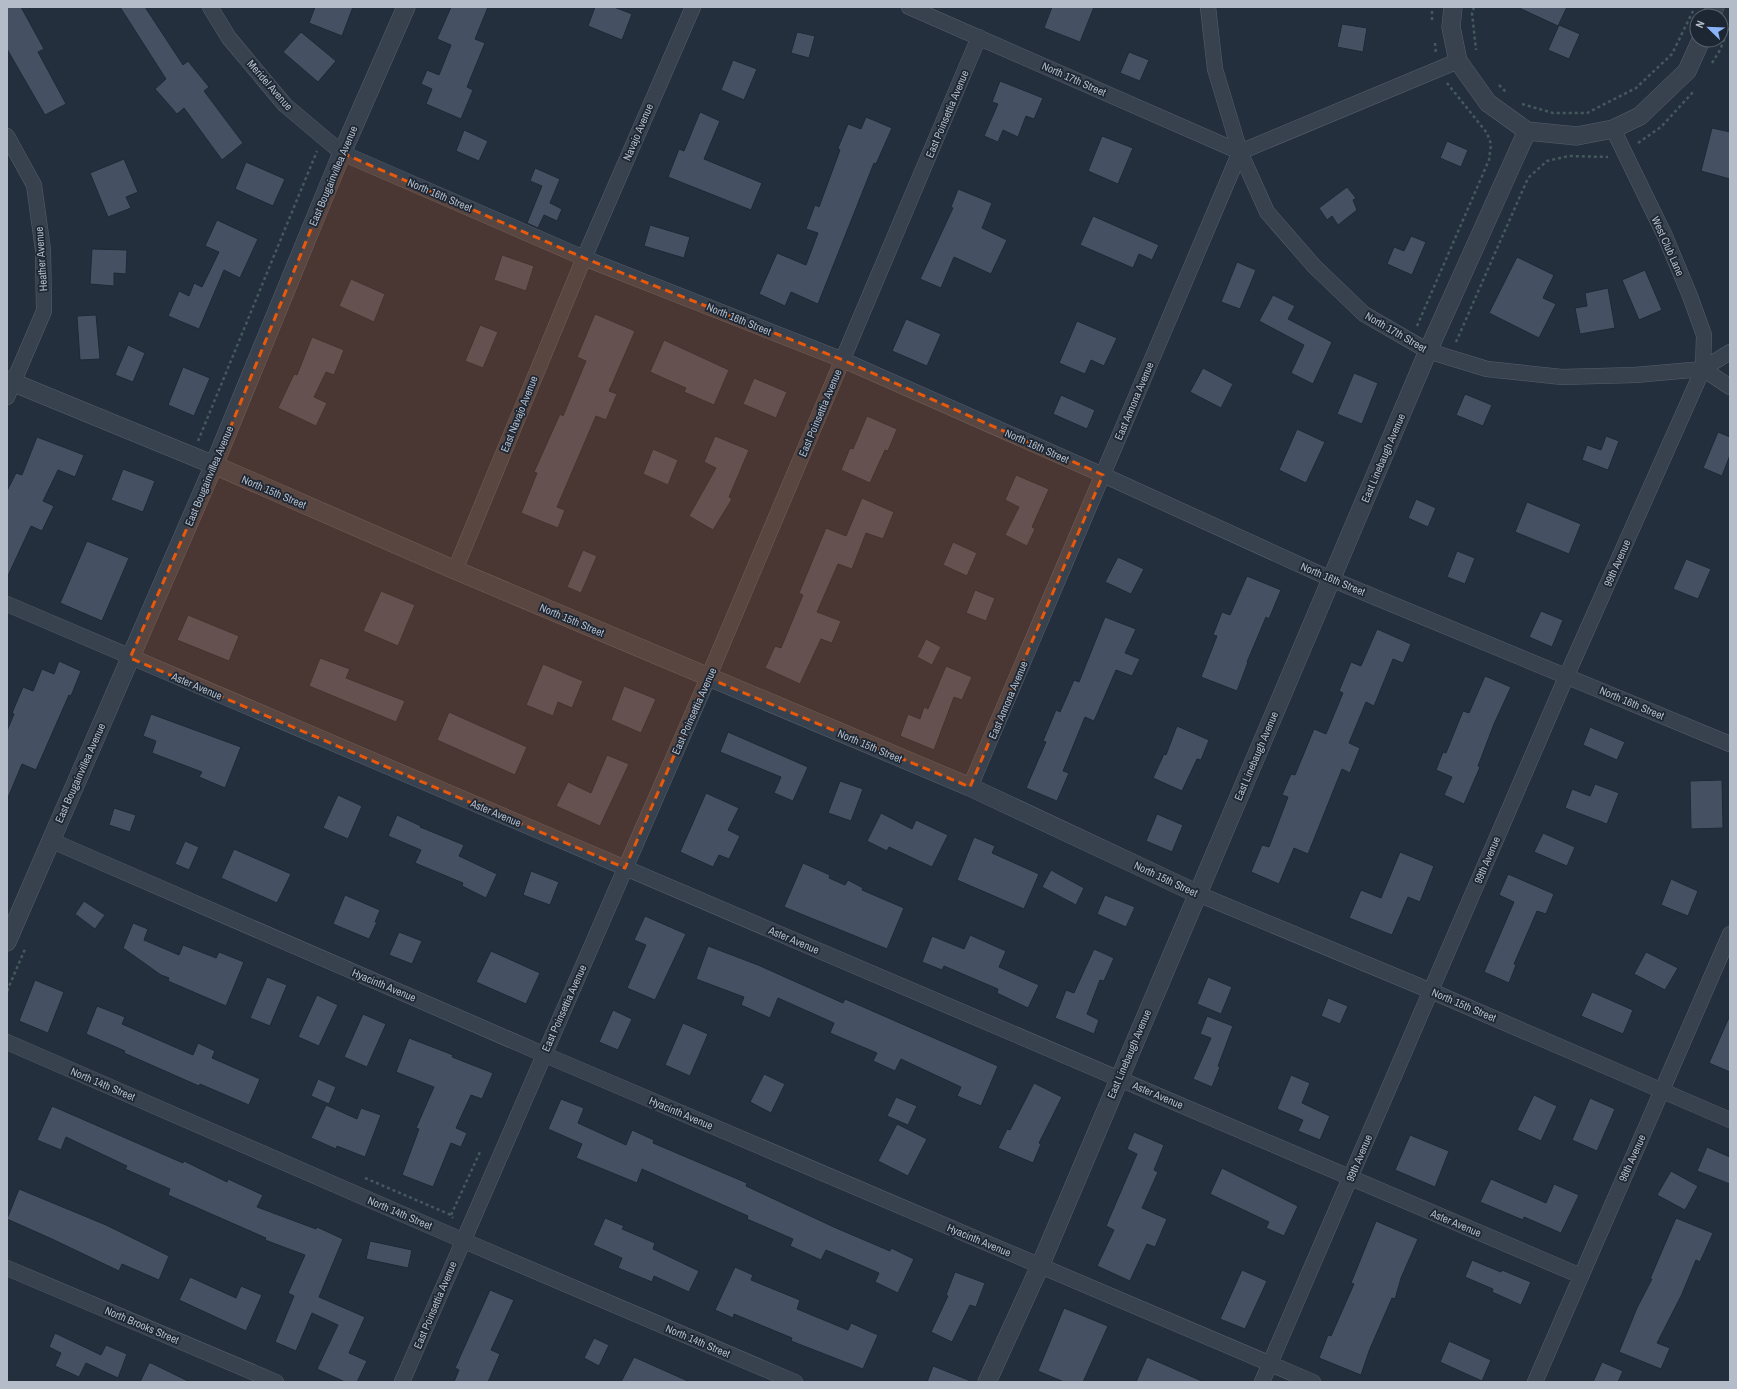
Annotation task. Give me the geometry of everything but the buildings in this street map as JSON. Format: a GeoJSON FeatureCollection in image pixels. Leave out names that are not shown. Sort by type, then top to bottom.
{"type":"FeatureCollection","features":[{"type":"Feature","properties":{"kind":"street","name":"Meridel Avenue"},"geometry":{"type":"LineString","coordinates":[[210,7],[229,38],[285,105],[342,153]]}},
{"type":"Feature","properties":{"kind":"street","name":"East Bougainvillea Avenue"},"geometry":{"type":"LineString","coordinates":[[7,942],[50,840],[214,466],[342,153],[406,7]]}},
{"type":"Feature","properties":{"kind":"street","name":"Navajo Avenue"},"geometry":{"type":"LineString","coordinates":[[584,258],[693,7]]}},
{"type":"Feature","properties":{"kind":"street"},"geometry":{"type":"LineString","coordinates":[[1208,7],[1215,69],[1240,152],[1440,67],[1458,61]]}},
{"type":"Feature","properties":{"kind":"street"},"geometry":{"type":"LineString","coordinates":[[1453,7],[1451,27],[1458,61],[1488,103],[1526,131],[1577,136],[1612,129],[1640,116],[1687,71],[1697,48]]}},
{"type":"Feature","properties":{"kind":"street","name":"North 17th Street"},"geometry":{"type":"LineString","coordinates":[[913,8],[1240,152],[1267,212],[1314,266],[1364,314],[1428,351],[1487,369],[1562,377],[1635,375],[1703,369]]}},
{"type":"Feature","properties":{"kind":"street","name":"East Poinsettia Avenue"},"geometry":{"type":"LineString","coordinates":[[402,1382],[462,1240],[708,678],[980,37]]}},
{"type":"Feature","properties":{"kind":"street","name":"West Club Lane"},"geometry":{"type":"LineString","coordinates":[[1612,129],[1665,236],[1690,296],[1704,335],[1703,369]]}},
{"type":"Feature","properties":{"kind":"street","name":"East Linebaugh Avenue"},"geometry":{"type":"LineString","coordinates":[[987,1382],[1040,1266],[1428,351],[1526,131]]}},
{"type":"Feature","properties":{"kind":"street","name":"Heather Avenue"},"geometry":{"type":"LineString","coordinates":[[7,136],[34,185],[43,250],[44,310],[9,387]]}},
{"type":"Feature","properties":{"kind":"street","name":"East Annona Avenue"},"geometry":{"type":"LineString","coordinates":[[970,787],[1240,152]]}},
{"type":"Feature","properties":{"kind":"street","name":"North 16th Street"},"geometry":{"type":"LineString","coordinates":[[342,153],[584,258],[843,360],[1103,475],[1331,579],[1567,675],[1730,744]]}},
{"type":"Feature","properties":{"kind":"street","name":"East Navajo Avenue"},"geometry":{"type":"LineString","coordinates":[[455,570],[584,258]]}},
{"type":"Feature","properties":{"kind":"street"},"geometry":{"type":"LineString","coordinates":[[1730,352],[1703,369],[1730,387]]}},
{"type":"Feature","properties":{"kind":"street","name":"99th Avenue"},"geometry":{"type":"LineString","coordinates":[[1262,1382],[1567,675],[1703,369]]}},
{"type":"Feature","properties":{"kind":"street","name":"North 15th Street"},"geometry":{"type":"LineString","coordinates":[[9,387],[214,466],[708,678],[970,787],[1198,894],[1431,991],[1730,1120]]}},
{"type":"Feature","properties":{"kind":"street","name":"Aster Avenue"},"geometry":{"type":"LineString","coordinates":[[7,604],[130,658],[1119,1078],[1350,1179],[1580,1276]]}},
{"type":"Feature","properties":{"kind":"street","name":"Hyacinth Avenue"},"geometry":{"type":"LineString","coordinates":[[50,840],[544,1054],[1313,1382]]}},
{"type":"Feature","properties":{"kind":"street","name":"98th Avenue"},"geometry":{"type":"LineString","coordinates":[[1535,1382],[1730,934]]}},
{"type":"Feature","properties":{"kind":"street","name":"North 14th Street"},"geometry":{"type":"LineString","coordinates":[[7,1042],[462,1240],[795,1382]]}},
{"type":"Feature","properties":{"kind":"street","name":"North Brooks Street"},"geometry":{"type":"LineString","coordinates":[[7,1268],[276,1382]]}},
{"type":"Feature","properties":{"kind":"path"},"geometry":{"type":"LineString","coordinates":[[1474,7],[1472,13],[1476,56]]}},
{"type":"Feature","properties":{"kind":"path"},"geometry":{"type":"LineString","coordinates":[[1518,103],[1553,113],[1587,113],[1636,88],[1672,54],[1695,7]]}},
{"type":"Feature","properties":{"kind":"path"},"geometry":{"type":"LineString","coordinates":[[1410,341],[1486,167],[1490,154],[1491,144],[1486,133],[1448,86],[1440,67]]}},
{"type":"Feature","properties":{"kind":"path"},"geometry":{"type":"LineString","coordinates":[[1498,85],[1508,94]]}},
{"type":"Feature","properties":{"kind":"path"},"geometry":{"type":"LineString","coordinates":[[197,444],[322,137]]}},
{"type":"Feature","properties":{"kind":"path"},"geometry":{"type":"LineString","coordinates":[[1450,358],[1528,178],[1547,161],[1569,156],[1610,156]]}},
{"type":"Feature","properties":{"kind":"path"},"geometry":{"type":"LineString","coordinates":[[451,1214],[480,1152]]}},
{"type":"Feature","properties":{"kind":"highlighted area"},"geometry":{"type":"Polygon","coordinates":[[[342,153],[584,258],[843,360],[1103,475],[970,787],[708,678],[625,868],[130,658],[222,448],[342,153]]]}}]}
